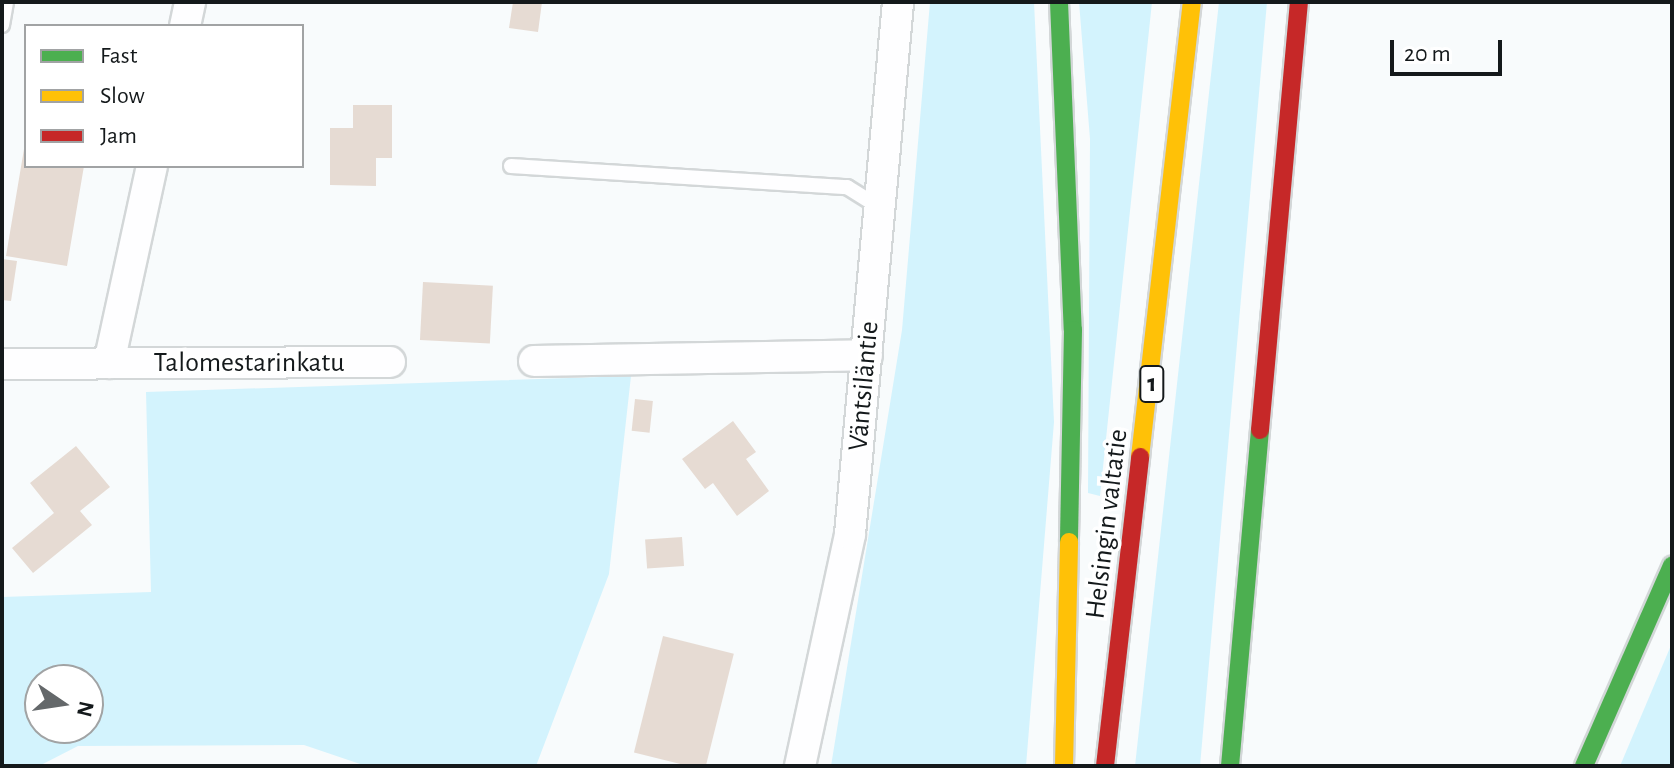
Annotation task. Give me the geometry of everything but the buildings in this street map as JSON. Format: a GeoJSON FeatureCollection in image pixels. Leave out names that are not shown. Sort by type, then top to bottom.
{"type":"FeatureCollection","features":[{"type":"Feature","properties":{"kind":"highway"},"geometry":{"type":"LineString","coordinates":[[1059,2],[1073,330],[1064,766]]}},
{"type":"Feature","properties":{"kind":"highway","name":"Helsingin valtatie"},"geometry":{"type":"LineString","coordinates":[[1105,766],[1192,2]]}},
{"type":"Feature","properties":{"kind":"highway"},"geometry":{"type":"LineString","coordinates":[[1230,766],[1299,2]]}},
{"type":"Feature","properties":{"kind":"highway"},"geometry":{"type":"LineString","coordinates":[[1584,766],[1672,566]]}},
{"type":"Feature","properties":{"kind":"street"},"geometry":{"type":"LineString","coordinates":[[185,24],[190,2]]}},
{"type":"Feature","properties":{"kind":"street","name":"Väntsiläntie"},"geometry":{"type":"LineString","coordinates":[[800,766],[850,534],[898,2]]}},
{"type":"Feature","properties":{"kind":"street","name":"Talomestarinkatu"},"geometry":{"type":"LineString","coordinates":[[109,363],[152,168]]}},
{"type":"Feature","properties":{"kind":"street"},"geometry":{"type":"LineString","coordinates":[[534,361],[867,355]]}},
{"type":"Feature","properties":{"kind":"street","name":"Talomestarinkatu"},"geometry":{"type":"LineString","coordinates":[[2,364],[390,362]]}},
{"type":"Feature","properties":{"kind":"lane"},"geometry":{"type":"LineString","coordinates":[[2,25],[6,2]]}},
{"type":"Feature","properties":{"kind":"lane"},"geometry":{"type":"LineString","coordinates":[[511,166],[847,187],[881,208]]}},
{"type":"Feature","properties":{"kind":"shaded area"},"geometry":{"type":"Polygon","coordinates":[[[930,2],[1034,2],[1054,422],[1026,766],[831,766],[902,330],[930,2]]]}},
{"type":"Feature","properties":{"kind":"shaded area"},"geometry":{"type":"Polygon","coordinates":[[[1079,2],[1152,2],[1100,496],[1088,493],[1090,139],[1079,2]]]}},
{"type":"Feature","properties":{"kind":"shaded area"},"geometry":{"type":"Polygon","coordinates":[[[1219,2],[1267,2],[1200,766],[1135,766],[1219,2]]]}},
{"type":"Feature","properties":{"kind":"shaded area"},"geometry":{"type":"Polygon","coordinates":[[[631,376],[609,574],[536,766],[366,766],[304,745],[78,746],[39,766],[2,766],[2,597],[151,592],[146,392],[631,376]]]}},
{"type":"Feature","properties":{"kind":"shaded area"},"geometry":{"type":"Polygon","coordinates":[[[1672,643],[1672,766],[1620,766],[1672,643]]]}},
{"type":"Feature","properties":{"kind":"traffic: fast"},"geometry":{"type":"LineString","coordinates":[[1059,2],[1073,330],[1069,542]]}},
{"type":"Feature","properties":{"kind":"traffic: fast"},"geometry":{"type":"LineString","coordinates":[[1230,766],[1260,430]]}},
{"type":"Feature","properties":{"kind":"traffic: fast"},"geometry":{"type":"LineString","coordinates":[[1584,766],[1672,566]]}},
{"type":"Feature","properties":{"kind":"traffic: slow"},"geometry":{"type":"LineString","coordinates":[[1140,457],[1192,2]]}},
{"type":"Feature","properties":{"kind":"traffic: slow"},"geometry":{"type":"LineString","coordinates":[[1064,766],[1069,542]]}},
{"type":"Feature","properties":{"kind":"traffic: jam"},"geometry":{"type":"LineString","coordinates":[[1260,430],[1299,2]]}},
{"type":"Feature","properties":{"kind":"traffic: jam"},"geometry":{"type":"LineString","coordinates":[[1105,766],[1140,457]]}}]}
